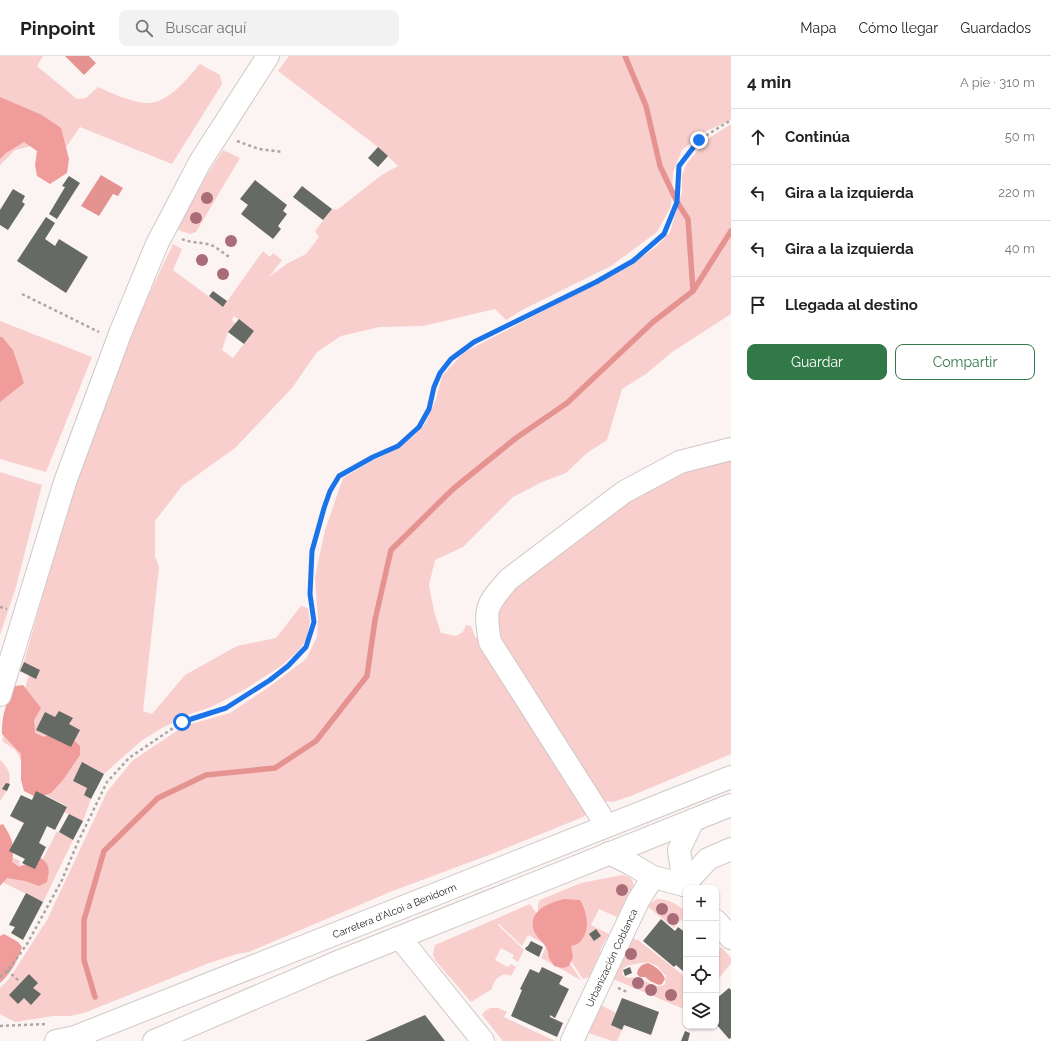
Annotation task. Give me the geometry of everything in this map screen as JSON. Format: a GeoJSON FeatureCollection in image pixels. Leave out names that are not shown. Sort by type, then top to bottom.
{"type":"FeatureCollection","features":[{"type":"Feature","properties":{"kind":"main road"},"geometry":{"type":"LineString","coordinates":[[0,695],[65,482],[118,340],[151,259],[200,162],[268,56]]}},
{"type":"Feature","properties":{"kind":"main road"},"geometry":{"type":"LineString","coordinates":[[606,826],[490,642],[486,619],[488,607],[493,597],[509,579],[624,492],[680,462],[731,449]]}},
{"type":"Feature","properties":{"kind":"main road","name":"Carretera d'Alcoi a Benidorm"},"geometry":{"type":"LineString","coordinates":[[56,1041],[75,1037],[731,776]]}},
{"type":"Feature","properties":{"kind":"main road"},"geometry":{"type":"LineString","coordinates":[[154,1041],[333,964],[731,805]]}},
{"type":"Feature","properties":{"kind":"main road"},"geometry":{"type":"LineString","coordinates":[[685,885],[679,850],[693,820]]}},
{"type":"Feature","properties":{"kind":"main road"},"geometry":{"type":"LineString","coordinates":[[686,885],[708,859],[731,849]]}},
{"type":"Feature","properties":{"kind":"main road"},"geometry":{"type":"LineString","coordinates":[[609,853],[653,877],[683,885]]}},
{"type":"Feature","properties":{"kind":"main road","name":"Urbanización Coblanca"},"geometry":{"type":"LineString","coordinates":[[572,1041],[638,901],[653,877]]}},
{"type":"Feature","properties":{"kind":"main road"},"geometry":{"type":"LineString","coordinates":[[719,924],[731,938]]}},
{"type":"Feature","properties":{"kind":"main road"},"geometry":{"type":"LineString","coordinates":[[400,938],[484,1041]]}},
{"type":"Feature","properties":{"kind":"path"},"geometry":{"type":"LineString","coordinates":[[0,977],[27,944],[62,880],[77,844],[107,782],[129,758],[182,722],[226,708],[270,680],[288,666],[306,647],[314,622],[310,594],[312,551],[330,491],[339,476],[373,457],[398,446],[419,427],[429,409],[434,387],[440,373],[451,359],[474,342],[596,282],[633,261],[664,234],[677,202],[679,166],[699,140],[731,120]]}},
{"type":"Feature","properties":{"kind":"path"},"geometry":{"type":"LineString","coordinates":[[219,132],[229,139],[259,149],[283,152]]}},
{"type":"Feature","properties":{"kind":"path"},"geometry":{"type":"LineString","coordinates":[[164,231],[186,241],[212,246],[231,258]]}},
{"type":"Feature","properties":{"kind":"path"},"geometry":{"type":"LineString","coordinates":[[22,294],[101,334],[118,340]]}},
{"type":"Feature","properties":{"kind":"path"},"geometry":{"type":"LineString","coordinates":[[7,970],[19,981]]}},
{"type":"Feature","properties":{"kind":"shaded area"},"geometry":{"type":"Polygon","coordinates":[[[0,56],[43,56],[37,66],[77,99],[86,98],[98,87],[134,101],[146,103],[154,102],[176,90],[200,64],[220,75],[222,84],[172,164],[80,127],[62,153],[35,145],[15,150],[0,165],[0,56]]]}},
{"type":"Feature","properties":{"kind":"shaded area"},"geometry":{"type":"Polygon","coordinates":[[[65,56],[89,56],[96,63],[84,75],[65,56]]]}},
{"type":"Feature","properties":{"kind":"shaded area"},"geometry":{"type":"Polygon","coordinates":[[[289,56],[731,56],[731,120],[704,132],[682,150],[673,172],[671,206],[657,232],[611,266],[522,310],[506,320],[495,309],[423,326],[379,327],[341,336],[317,352],[292,388],[235,448],[182,486],[155,521],[155,556],[159,567],[143,711],[152,714],[185,675],[237,646],[276,638],[301,606],[308,608],[310,622],[306,640],[298,651],[281,666],[244,690],[211,707],[190,714],[162,728],[141,741],[104,774],[82,763],[73,781],[87,788],[84,795],[91,799],[83,821],[64,812],[67,806],[22,783],[24,775],[20,758],[15,750],[2,741],[19,686],[25,688],[29,675],[36,678],[40,670],[24,662],[77,474],[119,358],[173,244],[182,249],[173,270],[223,307],[263,251],[270,257],[273,253],[282,260],[269,277],[288,263],[306,254],[319,237],[315,231],[332,209],[337,210],[383,174],[398,166],[378,147],[278,71],[289,56]],[[234,316],[232,320],[235,323],[228,332],[222,350],[233,358],[254,331],[234,316]]]}},
{"type":"Feature","properties":{"kind":"shaded area"},"geometry":{"type":"Polygon","coordinates":[[[0,97],[42,115],[61,128],[69,159],[67,173],[50,184],[37,176],[35,165],[37,151],[24,142],[6,153],[0,159],[0,97]]]}},
{"type":"Feature","properties":{"kind":"shaded area"},"geometry":{"type":"Polygon","coordinates":[[[731,124],[731,314],[672,352],[646,374],[622,389],[607,440],[587,453],[566,473],[542,482],[513,497],[463,547],[435,560],[429,585],[434,611],[441,633],[456,636],[463,632],[466,625],[471,626],[475,637],[483,642],[587,814],[583,817],[489,855],[390,892],[249,952],[237,954],[209,963],[84,1013],[15,1022],[0,1014],[0,988],[9,979],[47,920],[107,792],[132,761],[184,726],[230,713],[269,687],[306,659],[317,637],[318,620],[315,577],[325,530],[343,478],[370,462],[397,449],[416,434],[425,424],[436,399],[442,376],[463,353],[630,266],[658,245],[670,232],[682,192],[682,175],[687,163],[709,138],[731,124]]]}},
{"type":"Feature","properties":{"kind":"shaded area"},"geometry":{"type":"Polygon","coordinates":[[[223,150],[240,158],[196,232],[190,234],[178,230],[195,193],[223,150]]]}},
{"type":"Feature","properties":{"kind":"shaded area"},"geometry":{"type":"Polygon","coordinates":[[[101,175],[123,188],[118,196],[113,194],[99,216],[81,206],[101,175]]]}},
{"type":"Feature","properties":{"kind":"shaded area"},"geometry":{"type":"Polygon","coordinates":[[[0,321],[92,357],[46,472],[0,459],[0,321]]]}},
{"type":"Feature","properties":{"kind":"shaded area"},"geometry":{"type":"Polygon","coordinates":[[[0,337],[2,337],[13,350],[24,383],[0,402],[0,337]]]}},
{"type":"Feature","properties":{"kind":"shaded area"},"geometry":{"type":"Polygon","coordinates":[[[731,457],[731,754],[631,796],[613,802],[601,801],[494,628],[497,605],[510,589],[629,499],[665,478],[731,457]]]}},
{"type":"Feature","properties":{"kind":"shaded area"},"geometry":{"type":"Polygon","coordinates":[[[0,472],[42,485],[16,587],[0,635],[0,472]]]}},
{"type":"Feature","properties":{"kind":"shaded area"},"geometry":{"type":"Polygon","coordinates":[[[23,685],[41,708],[34,720],[35,733],[44,737],[56,731],[69,736],[80,746],[80,755],[63,780],[51,793],[40,797],[24,791],[21,780],[21,754],[2,734],[4,714],[9,698],[15,686],[23,685]]]}},
{"type":"Feature","properties":{"kind":"shaded area"},"geometry":{"type":"Polygon","coordinates":[[[0,760],[8,770],[10,780],[7,791],[0,801],[0,760]]]}},
{"type":"Feature","properties":{"kind":"shaded area"},"geometry":{"type":"Polygon","coordinates":[[[3,824],[9,833],[13,846],[12,862],[19,867],[32,861],[38,856],[47,864],[49,873],[47,882],[39,886],[25,881],[7,878],[0,886],[0,825],[3,824]]]}},
{"type":"Feature","properties":{"kind":"shaded area"},"geometry":{"type":"Polygon","coordinates":[[[57,831],[73,840],[43,902],[0,881],[0,847],[4,853],[20,861],[19,864],[36,873],[57,831]]]}},
{"type":"Feature","properties":{"kind":"shaded area"},"geometry":{"type":"Polygon","coordinates":[[[622,875],[627,876],[633,881],[633,889],[617,917],[599,909],[591,925],[609,934],[602,946],[589,977],[583,979],[538,912],[538,904],[540,900],[581,883],[622,875]]]}},
{"type":"Feature","properties":{"kind":"shaded area"},"geometry":{"type":"Polygon","coordinates":[[[564,899],[580,900],[586,915],[587,927],[586,932],[580,942],[571,946],[573,957],[569,966],[563,968],[554,966],[549,958],[546,946],[534,931],[533,921],[535,916],[542,908],[564,899]]]}},
{"type":"Feature","properties":{"kind":"shaded area"},"geometry":{"type":"Polygon","coordinates":[[[657,899],[673,902],[683,910],[683,918],[674,928],[647,906],[657,899]]]}},
{"type":"Feature","properties":{"kind":"shaded area"},"geometry":{"type":"Polygon","coordinates":[[[530,904],[581,980],[541,958],[547,945],[528,935],[522,946],[499,924],[498,925],[524,950],[518,962],[512,958],[514,955],[501,948],[495,960],[508,967],[511,964],[516,967],[511,976],[504,975],[498,977],[494,982],[492,989],[471,1002],[435,960],[433,954],[435,945],[530,904]]]}},
{"type":"Feature","properties":{"kind":"shaded area"},"geometry":{"type":"Polygon","coordinates":[[[4,934],[18,942],[22,947],[14,966],[0,983],[0,936],[4,934]]]}},
{"type":"Feature","properties":{"kind":"shaded area"},"geometry":{"type":"Polygon","coordinates":[[[629,938],[638,940],[683,975],[683,1009],[611,978],[629,938]],[[648,962],[630,965],[622,970],[623,975],[627,978],[638,978],[656,986],[665,984],[666,976],[657,966],[648,962]]]}},
{"type":"Feature","properties":{"kind":"shaded area"},"geometry":{"type":"Polygon","coordinates":[[[721,947],[731,958],[731,963],[719,978],[719,957],[719,949],[721,947]]]}},
{"type":"Feature","properties":{"kind":"shaded area"},"geometry":{"type":"Polygon","coordinates":[[[648,963],[661,972],[665,979],[662,984],[659,985],[645,977],[640,977],[637,974],[638,969],[641,966],[648,963]]]}},
{"type":"Feature","properties":{"kind":"shaded area"},"geometry":{"type":"Polygon","coordinates":[[[599,1004],[616,1013],[611,1025],[622,1030],[617,1041],[612,1041],[586,1032],[599,1004]]]}},
{"type":"Feature","properties":{"kind":"shaded area"},"geometry":{"type":"Polygon","coordinates":[[[490,1008],[498,1008],[507,1012],[504,1017],[555,1041],[503,1041],[482,1015],[490,1008]]]}},
{"type":"Feature","properties":{"kind":"building"},"geometry":{"type":"Polygon","coordinates":[[[378,147],[388,156],[378,167],[368,158],[378,147]]]}},
{"type":"Feature","properties":{"kind":"building"},"geometry":{"type":"Polygon","coordinates":[[[69,176],[80,183],[57,219],[49,214],[65,187],[62,186],[69,176]]]}},
{"type":"Feature","properties":{"kind":"building"},"geometry":{"type":"Polygon","coordinates":[[[255,180],[287,205],[283,211],[287,214],[278,226],[281,229],[273,239],[241,214],[248,205],[240,199],[255,180]]]}},
{"type":"Feature","properties":{"kind":"building"},"geometry":{"type":"Polygon","coordinates":[[[302,186],[332,209],[323,220],[293,197],[302,186]]]}},
{"type":"Feature","properties":{"kind":"building"},"geometry":{"type":"Polygon","coordinates":[[[13,189],[25,196],[22,202],[25,204],[8,230],[0,225],[0,210],[13,189]]]}},
{"type":"Feature","properties":{"kind":"building"},"geometry":{"type":"Polygon","coordinates":[[[46,217],[55,223],[45,239],[55,246],[59,239],[88,257],[66,293],[17,261],[46,217]]]}},
{"type":"Feature","properties":{"kind":"building"},"geometry":{"type":"Polygon","coordinates":[[[213,291],[227,301],[223,307],[209,296],[213,291]]]}},
{"type":"Feature","properties":{"kind":"building"},"geometry":{"type":"Polygon","coordinates":[[[239,319],[254,331],[244,344],[228,332],[239,319]]]}},
{"type":"Feature","properties":{"kind":"building"},"geometry":{"type":"Polygon","coordinates":[[[24,662],[40,670],[36,679],[20,671],[24,662]]]}},
{"type":"Feature","properties":{"kind":"building"},"geometry":{"type":"Polygon","coordinates":[[[59,711],[73,718],[69,724],[80,730],[71,747],[36,730],[45,712],[55,717],[59,711]]]}},
{"type":"Feature","properties":{"kind":"building"},"geometry":{"type":"Polygon","coordinates":[[[82,762],[104,774],[91,799],[84,795],[87,788],[73,781],[82,762]]]}},
{"type":"Feature","properties":{"kind":"building"},"geometry":{"type":"Polygon","coordinates":[[[6,783],[10,784],[7,791],[2,789],[6,783]]]}},
{"type":"Feature","properties":{"kind":"building"},"geometry":{"type":"Polygon","coordinates":[[[36,791],[67,807],[55,830],[47,826],[39,843],[46,847],[35,869],[22,863],[25,859],[9,851],[24,823],[10,816],[21,795],[32,800],[36,791]]]}},
{"type":"Feature","properties":{"kind":"building"},"geometry":{"type":"Polygon","coordinates":[[[69,814],[83,821],[73,840],[59,832],[69,814]]]}},
{"type":"Feature","properties":{"kind":"building"},"geometry":{"type":"Polygon","coordinates":[[[26,893],[43,902],[23,940],[11,933],[15,927],[9,925],[26,893]]]}},
{"type":"Feature","properties":{"kind":"building"},"geometry":{"type":"Polygon","coordinates":[[[661,919],[675,931],[678,927],[683,931],[683,971],[676,965],[674,967],[643,941],[661,919]]]}},
{"type":"Feature","properties":{"kind":"building"},"geometry":{"type":"Polygon","coordinates":[[[596,929],[601,936],[594,941],[589,934],[596,929]]]}},
{"type":"Feature","properties":{"kind":"building"},"geometry":{"type":"Polygon","coordinates":[[[531,941],[543,947],[539,957],[525,948],[531,941]]]}},
{"type":"Feature","properties":{"kind":"building"},"geometry":{"type":"Polygon","coordinates":[[[542,967],[563,977],[559,984],[569,989],[555,1018],[550,1015],[550,1017],[563,1023],[557,1037],[511,1016],[522,990],[520,989],[530,969],[539,973],[542,967]]]}},
{"type":"Feature","properties":{"kind":"building"},"geometry":{"type":"Polygon","coordinates":[[[630,967],[632,973],[625,976],[623,970],[630,967]]]}},
{"type":"Feature","properties":{"kind":"building"},"geometry":{"type":"Polygon","coordinates":[[[29,974],[38,983],[33,988],[41,994],[31,1005],[24,998],[18,1004],[9,995],[29,974]]]}},
{"type":"Feature","properties":{"kind":"building"},"geometry":{"type":"Polygon","coordinates":[[[729,988],[731,990],[731,1038],[729,1039],[719,1027],[719,996],[729,988]]]}},
{"type":"Feature","properties":{"kind":"building"},"geometry":{"type":"Polygon","coordinates":[[[622,998],[659,1012],[651,1035],[624,1025],[622,1030],[611,1025],[622,998]]]}},
{"type":"Feature","properties":{"kind":"building"},"geometry":{"type":"Polygon","coordinates":[[[425,1015],[445,1041],[365,1041],[370,1039],[425,1015]]]}},
{"type":"Feature","properties":{"kind":"building"},"geometry":{"type":"Polygon","coordinates":[[[685,1031],[690,1033],[688,1041],[681,1041],[685,1031]]]}},
{"type":"Feature","properties":{"kind":"waterway"},"geometry":{"type":"LineString","coordinates":[[95,997],[84,960],[84,920],[104,851],[158,798],[206,775],[275,768],[316,741],[367,676],[375,620],[391,550],[453,489],[516,438],[567,403],[653,322],[693,291],[688,219],[677,202],[660,166],[646,106],[625,56]]}},
{"type":"Feature","properties":{"kind":"waterway"},"geometry":{"type":"LineString","coordinates":[[693,291],[731,231]]}},
{"type":"Feature","properties":{"kind":"route"},"geometry":{"type":"LineString","coordinates":[[182,722],[226,708],[270,680],[288,666],[306,647],[314,622],[310,594],[312,551],[330,491],[339,476],[373,457],[398,446],[419,427],[429,409],[434,387],[440,373],[451,359],[474,342],[596,282],[633,261],[664,234],[677,202],[679,166],[699,140]]}}]}
